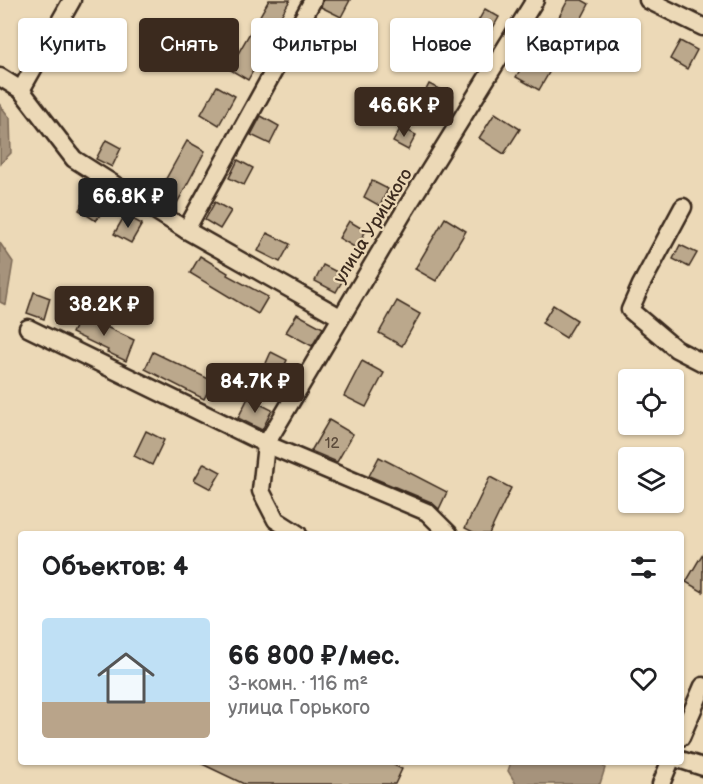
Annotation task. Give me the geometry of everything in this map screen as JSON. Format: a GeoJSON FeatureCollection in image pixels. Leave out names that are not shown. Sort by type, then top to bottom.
{"type":"FeatureCollection","features":[{"type":"Feature","properties":{"kind":"street"},"geometry":{"type":"LineString","coordinates":[[21,90],[72,0]]}},
{"type":"Feature","properties":{"kind":"street"},"geometry":{"type":"LineString","coordinates":[[186,230],[313,0]]}},
{"type":"Feature","properties":{"kind":"street","name":"улица Урицкого"},"geometry":{"type":"LineString","coordinates":[[266,444],[340,317],[535,0]]}},
{"type":"Feature","properties":{"kind":"street"},"geometry":{"type":"LineString","coordinates":[[648,0],[703,27]]}},
{"type":"Feature","properties":{"kind":"street"},"geometry":{"type":"LineString","coordinates":[[0,77],[21,90],[74,159],[186,230],[340,317]]}},
{"type":"Feature","properties":{"kind":"street"},"geometry":{"type":"LineString","coordinates":[[683,207],[630,310],[676,349],[703,363]]}},
{"type":"Feature","properties":{"kind":"street"},"geometry":{"type":"LineString","coordinates":[[28,328],[266,444],[427,512],[446,531]]}},
{"type":"Feature","properties":{"kind":"street"},"geometry":{"type":"LineString","coordinates":[[266,444],[261,491],[276,520],[293,531]]}},
{"type":"Feature","properties":{"kind":"street"},"geometry":{"type":"LineString","coordinates":[[684,730],[703,686]]}},
{"type":"Feature","properties":{"kind":"street"},"geometry":{"type":"LineString","coordinates":[[684,761],[703,767]]}},
{"type":"Feature","properties":{"kind":"street"},"geometry":{"type":"LineString","coordinates":[[661,784],[669,765]]}},
{"type":"Feature","properties":{"kind":"shaded area"},"geometry":{"type":"Polygon","coordinates":[[[0,105],[10,118],[11,153],[0,164],[0,105]]]}},
{"type":"Feature","properties":{"kind":"shaded area"},"geometry":{"type":"Polygon","coordinates":[[[0,243],[13,262],[6,305],[0,302],[0,243]]]}},
{"type":"Feature","properties":{"kind":"shaded area"},"geometry":{"type":"Polygon","coordinates":[[[510,765],[602,765],[605,768],[600,784],[516,784],[508,771],[510,765]]]}},
{"type":"Feature","properties":{"kind":"building"},"geometry":{"type":"Polygon","coordinates":[[[269,0],[290,0],[280,18],[259,18],[269,0]]]}},
{"type":"Feature","properties":{"kind":"building"},"geometry":{"type":"Polygon","coordinates":[[[323,0],[350,0],[341,17],[321,7],[323,0]]]}},
{"type":"Feature","properties":{"kind":"building"},"geometry":{"type":"Polygon","coordinates":[[[568,0],[582,0],[589,4],[582,18],[559,17],[568,0]]]}},
{"type":"Feature","properties":{"kind":"building"},"geometry":{"type":"Polygon","coordinates":[[[485,9],[499,17],[493,28],[493,18],[480,18],[485,9]]]}},
{"type":"Feature","properties":{"kind":"building"},"geometry":{"type":"Polygon","coordinates":[[[251,31],[252,72],[248,80],[234,72],[239,72],[239,52],[251,31]]]}},
{"type":"Feature","properties":{"kind":"building"},"geometry":{"type":"Polygon","coordinates":[[[680,41],[697,50],[687,69],[670,59],[680,41]]]}},
{"type":"Feature","properties":{"kind":"building"},"geometry":{"type":"Polygon","coordinates":[[[519,72],[549,72],[539,90],[516,77],[519,72]]]}},
{"type":"Feature","properties":{"kind":"building"},"geometry":{"type":"Polygon","coordinates":[[[429,84],[453,96],[446,111],[422,98],[429,84]]]}},
{"type":"Feature","properties":{"kind":"building"},"geometry":{"type":"Polygon","coordinates":[[[217,86],[235,96],[219,125],[201,114],[217,86]]]}},
{"type":"Feature","properties":{"kind":"building"},"geometry":{"type":"Polygon","coordinates":[[[495,113],[520,129],[504,154],[479,138],[495,113]]]}},
{"type":"Feature","properties":{"kind":"building"},"geometry":{"type":"Polygon","coordinates":[[[261,116],[279,126],[270,144],[251,135],[261,116]]]}},
{"type":"Feature","properties":{"kind":"building"},"geometry":{"type":"Polygon","coordinates":[[[401,127],[416,135],[408,150],[393,142],[401,127]]]}},
{"type":"Feature","properties":{"kind":"building"},"geometry":{"type":"Polygon","coordinates":[[[106,140],[121,148],[112,167],[96,159],[106,140]]]}},
{"type":"Feature","properties":{"kind":"building"},"geometry":{"type":"Polygon","coordinates":[[[187,141],[205,151],[176,205],[157,195],[187,141]]]}},
{"type":"Feature","properties":{"kind":"building"},"geometry":{"type":"Polygon","coordinates":[[[238,160],[253,168],[244,185],[229,178],[238,160]]]}},
{"type":"Feature","properties":{"kind":"building"},"geometry":{"type":"Polygon","coordinates":[[[372,181],[388,189],[380,206],[364,197],[372,181]]]}},
{"type":"Feature","properties":{"kind":"building"},"geometry":{"type":"Polygon","coordinates":[[[89,193],[107,204],[96,221],[79,210],[89,193]]]}},
{"type":"Feature","properties":{"kind":"building"},"geometry":{"type":"Polygon","coordinates":[[[215,202],[231,211],[220,229],[205,220],[215,202]]]}},
{"type":"Feature","properties":{"kind":"building"},"geometry":{"type":"Polygon","coordinates":[[[125,215],[142,224],[131,243],[114,234],[125,215]]]}},
{"type":"Feature","properties":{"kind":"building"},"geometry":{"type":"Polygon","coordinates":[[[445,218],[466,231],[436,281],[415,269],[445,218]]]}},
{"type":"Feature","properties":{"kind":"building"},"geometry":{"type":"Polygon","coordinates":[[[349,221],[366,231],[356,248],[339,238],[349,221]]]}},
{"type":"Feature","properties":{"kind":"building"},"geometry":{"type":"Polygon","coordinates":[[[267,233],[290,244],[280,262],[258,251],[267,233]]]}},
{"type":"Feature","properties":{"kind":"building"},"geometry":{"type":"Polygon","coordinates":[[[680,245],[697,253],[689,267],[673,259],[680,245]]]}},
{"type":"Feature","properties":{"kind":"building"},"geometry":{"type":"Polygon","coordinates":[[[200,256],[228,273],[227,275],[268,297],[258,314],[190,273],[200,256]]]}},
{"type":"Feature","properties":{"kind":"building"},"geometry":{"type":"Polygon","coordinates":[[[323,265],[345,276],[336,292],[315,281],[323,265]]]}},
{"type":"Feature","properties":{"kind":"building"},"geometry":{"type":"Polygon","coordinates":[[[34,292],[50,298],[44,319],[27,313],[34,292]]]}},
{"type":"Feature","properties":{"kind":"building"},"geometry":{"type":"Polygon","coordinates":[[[397,301],[420,314],[402,346],[379,333],[397,301]]]}},
{"type":"Feature","properties":{"kind":"building"},"geometry":{"type":"Polygon","coordinates":[[[553,305],[577,320],[566,338],[542,323],[553,305]]]}},
{"type":"Feature","properties":{"kind":"building"},"geometry":{"type":"Polygon","coordinates":[[[297,314],[323,328],[312,346],[286,332],[297,314]]]}},
{"type":"Feature","properties":{"kind":"building"},"geometry":{"type":"Polygon","coordinates":[[[81,315],[134,340],[126,361],[72,333],[81,315]]]}},
{"type":"Feature","properties":{"kind":"building"},"geometry":{"type":"Polygon","coordinates":[[[153,352],[213,381],[204,399],[145,369],[153,352]]]}},
{"type":"Feature","properties":{"kind":"building"},"geometry":{"type":"Polygon","coordinates":[[[271,352],[287,360],[279,378],[263,370],[271,352]]]}},
{"type":"Feature","properties":{"kind":"building"},"geometry":{"type":"Polygon","coordinates":[[[362,361],[384,373],[366,407],[344,396],[362,361]]]}},
{"type":"Feature","properties":{"kind":"building"},"geometry":{"type":"Polygon","coordinates":[[[248,398],[272,410],[262,430],[238,418],[248,398]]]}},
{"type":"Feature","properties":{"kind":"building"},"geometry":{"type":"Polygon","coordinates":[[[329,420],[353,434],[337,462],[311,451],[329,420]]]}},
{"type":"Feature","properties":{"kind":"building"},"geometry":{"type":"Polygon","coordinates":[[[146,431],[164,440],[152,465],[134,456],[146,431]]]}},
{"type":"Feature","properties":{"kind":"building"},"geometry":{"type":"Polygon","coordinates":[[[379,457],[447,492],[439,509],[431,502],[369,476],[379,457]]]}},
{"type":"Feature","properties":{"kind":"building"},"geometry":{"type":"Polygon","coordinates":[[[204,463],[221,472],[211,489],[194,480],[204,463]]]}},
{"type":"Feature","properties":{"kind":"building"},"geometry":{"type":"Polygon","coordinates":[[[490,477],[511,488],[490,531],[471,531],[465,528],[490,477]]]}},
{"type":"Feature","properties":{"kind":"building"},"geometry":{"type":"Polygon","coordinates":[[[703,553],[703,592],[686,582],[703,553]]]}},
{"type":"Feature","properties":{"kind":"building"},"geometry":{"type":"Polygon","coordinates":[[[204,765],[394,765],[402,769],[395,784],[244,784],[204,765]]]}}]}
